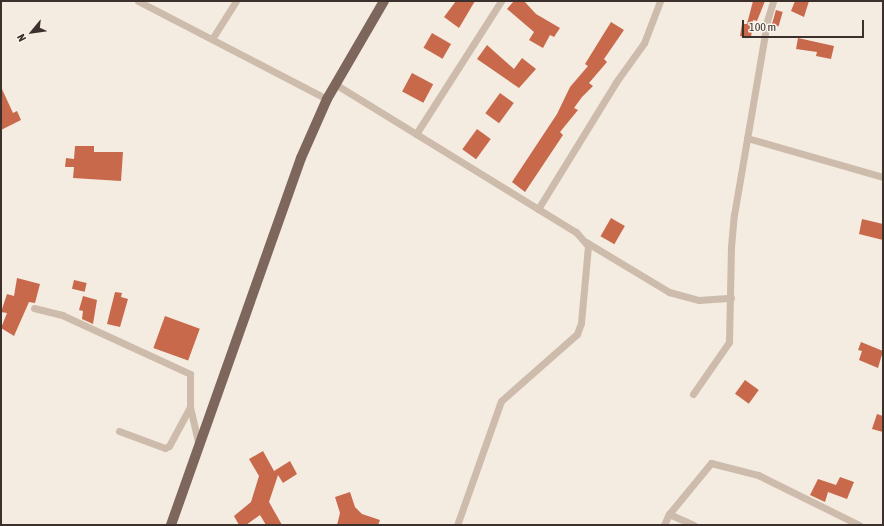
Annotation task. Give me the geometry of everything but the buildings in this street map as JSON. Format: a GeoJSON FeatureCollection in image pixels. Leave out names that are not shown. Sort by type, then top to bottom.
{"type":"FeatureCollection","features":[{"type":"Feature","properties":{"kind":"main road"},"geometry":{"type":"LineString","coordinates":[[170,525],[280,212],[326,99],[384,1]]}},
{"type":"Feature","properties":{"kind":"street"},"geometry":{"type":"LineString","coordinates":[[138,1],[326,99]]}},
{"type":"Feature","properties":{"kind":"street"},"geometry":{"type":"LineString","coordinates":[[212,39],[236,1]]}},
{"type":"Feature","properties":{"kind":"street"},"geometry":{"type":"LineString","coordinates":[[416,134],[501,1]]}},
{"type":"Feature","properties":{"kind":"street"},"geometry":{"type":"LineString","coordinates":[[538,209],[616,82],[644,43],[660,1]]}},
{"type":"Feature","properties":{"kind":"street"},"geometry":{"type":"LineString","coordinates":[[693,394],[729,342],[731,247],[747,138],[767,21],[773,1]]}},
{"type":"Feature","properties":{"kind":"street"},"geometry":{"type":"LineString","coordinates":[[335,84],[576,232],[586,241],[669,292],[699,300],[731,298]]}},
{"type":"Feature","properties":{"kind":"street"},"geometry":{"type":"LineString","coordinates":[[747,138],[883,177]]}},
{"type":"Feature","properties":{"kind":"street"},"geometry":{"type":"LineString","coordinates":[[457,525],[501,401],[577,334],[581,323],[588,262],[588,246],[586,241]]}},
{"type":"Feature","properties":{"kind":"street"},"geometry":{"type":"LineString","coordinates":[[34,308],[62,315],[190,374],[190,407],[199,446]]}},
{"type":"Feature","properties":{"kind":"street"},"geometry":{"type":"LineString","coordinates":[[119,431],[165,448],[169,446],[190,407]]}},
{"type":"Feature","properties":{"kind":"street"},"geometry":{"type":"LineString","coordinates":[[664,525],[669,514],[711,463],[758,475],[859,525]]}},
{"type":"Feature","properties":{"kind":"street"},"geometry":{"type":"LineString","coordinates":[[669,514],[694,525]]}}]}
